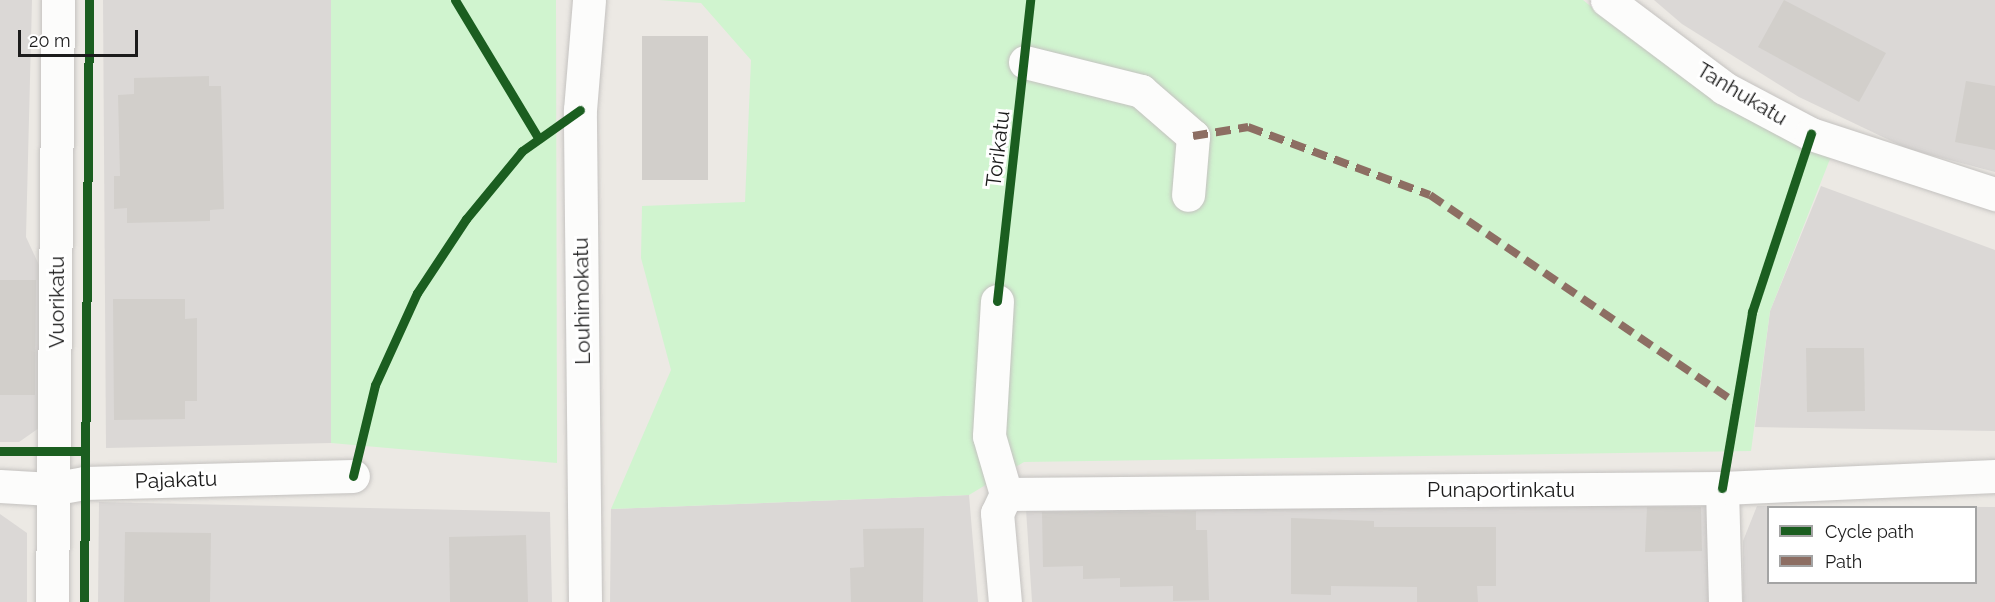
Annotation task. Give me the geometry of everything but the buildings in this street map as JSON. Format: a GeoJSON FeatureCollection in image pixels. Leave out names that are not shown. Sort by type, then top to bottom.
{"type":"FeatureCollection","features":[{"type":"Feature","properties":{"kind":"street","name":"Vuorikatu"},"geometry":{"type":"LineString","coordinates":[[52,602],[55,503],[51,489],[56,452],[58,0]]}},
{"type":"Feature","properties":{"kind":"street","name":"Louhimokatu"},"geometry":{"type":"LineString","coordinates":[[585,602],[580,110],[589,0]]}},
{"type":"Feature","properties":{"kind":"street","name":"Tanhukatu"},"geometry":{"type":"LineString","coordinates":[[1608,0],[1724,88],[1811,134],[1995,194]]}},
{"type":"Feature","properties":{"kind":"street"},"geometry":{"type":"LineString","coordinates":[[1025,62],[1141,92],[1193,136],[1188,195]]}},
{"type":"Feature","properties":{"kind":"street"},"geometry":{"type":"LineString","coordinates":[[997,301],[990,436],[1006,494],[997,513],[1005,602]]}},
{"type":"Feature","properties":{"kind":"street","name":"Pajakatu"},"geometry":{"type":"LineString","coordinates":[[0,486],[51,489],[84,483],[353,476]]}},
{"type":"Feature","properties":{"kind":"street","name":"Punaportinkatu"},"geometry":{"type":"LineString","coordinates":[[1006,494],[1722,488],[1995,476]]}},
{"type":"Feature","properties":{"kind":"street"},"geometry":{"type":"LineString","coordinates":[[1722,488],[1725,602]]}},
{"type":"Feature","properties":{"kind":"shaded area"},"geometry":{"type":"Polygon","coordinates":[[[0,0],[32,0],[26,237],[46,280],[39,428],[19,442],[0,442],[0,0]]]}},
{"type":"Feature","properties":{"kind":"shaded area"},"geometry":{"type":"Polygon","coordinates":[[[103,0],[331,0],[331,443],[106,448],[103,0]]]}},
{"type":"Feature","properties":{"kind":"shaded area"},"geometry":{"type":"Polygon","coordinates":[[[1654,0],[1995,0],[1995,172],[1908,149],[1799,97],[1682,24],[1654,0]]]}},
{"type":"Feature","properties":{"kind":"shaded area"},"geometry":{"type":"Polygon","coordinates":[[[1821,186],[1995,250],[1995,431],[1755,427],[1770,311],[1821,186]]]}},
{"type":"Feature","properties":{"kind":"shaded area"},"geometry":{"type":"Polygon","coordinates":[[[969,495],[978,602],[610,602],[611,509],[969,495]]]}},
{"type":"Feature","properties":{"kind":"shaded area"},"geometry":{"type":"Polygon","coordinates":[[[99,502],[550,512],[552,602],[98,602],[99,502]]]}},
{"type":"Feature","properties":{"kind":"shaded area"},"geometry":{"type":"Polygon","coordinates":[[[1712,503],[1712,602],[1032,602],[1026,509],[1712,503]]]}},
{"type":"Feature","properties":{"kind":"shaded area"},"geometry":{"type":"Polygon","coordinates":[[[1757,506],[1767,506],[1767,584],[1977,584],[1977,507],[1995,507],[1995,602],[1743,602],[1743,541],[1757,506]]]}},
{"type":"Feature","properties":{"kind":"shaded area"},"geometry":{"type":"Polygon","coordinates":[[[0,514],[27,533],[27,602],[0,602],[0,514]]]}},
{"type":"Feature","properties":{"kind":"green space"},"geometry":{"type":"Polygon","coordinates":[[[331,0],[556,0],[557,463],[331,443],[331,0]]]}},
{"type":"Feature","properties":{"kind":"green space"},"geometry":{"type":"Polygon","coordinates":[[[659,0],[1583,0],[1626,35],[1779,136],[1832,154],[1770,311],[1751,451],[1024,462],[969,495],[611,509],[671,370],[641,258],[642,206],[745,202],[751,60],[701,3],[659,0]]]}},
{"type":"Feature","properties":{"kind":"marked path"},"geometry":{"type":"LineString","coordinates":[[1193,136],[1248,127],[1430,195],[1736,403]]}},
{"type":"Feature","properties":{"kind":"cycle path"},"geometry":{"type":"LineString","coordinates":[[84,602],[89,0]]}},
{"type":"Feature","properties":{"kind":"cycle path"},"geometry":{"type":"LineString","coordinates":[[455,0],[539,139]]}},
{"type":"Feature","properties":{"kind":"cycle path","name":"Torikatu"},"geometry":{"type":"LineString","coordinates":[[997,301],[1030,0]]}},
{"type":"Feature","properties":{"kind":"cycle path"},"geometry":{"type":"LineString","coordinates":[[353,476],[375,385],[417,293],[466,219],[522,151],[580,110]]}},
{"type":"Feature","properties":{"kind":"cycle path"},"geometry":{"type":"LineString","coordinates":[[1722,488],[1752,312],[1811,134]]}},
{"type":"Feature","properties":{"kind":"cycle path"},"geometry":{"type":"LineString","coordinates":[[0,451],[85,451]]}}]}
